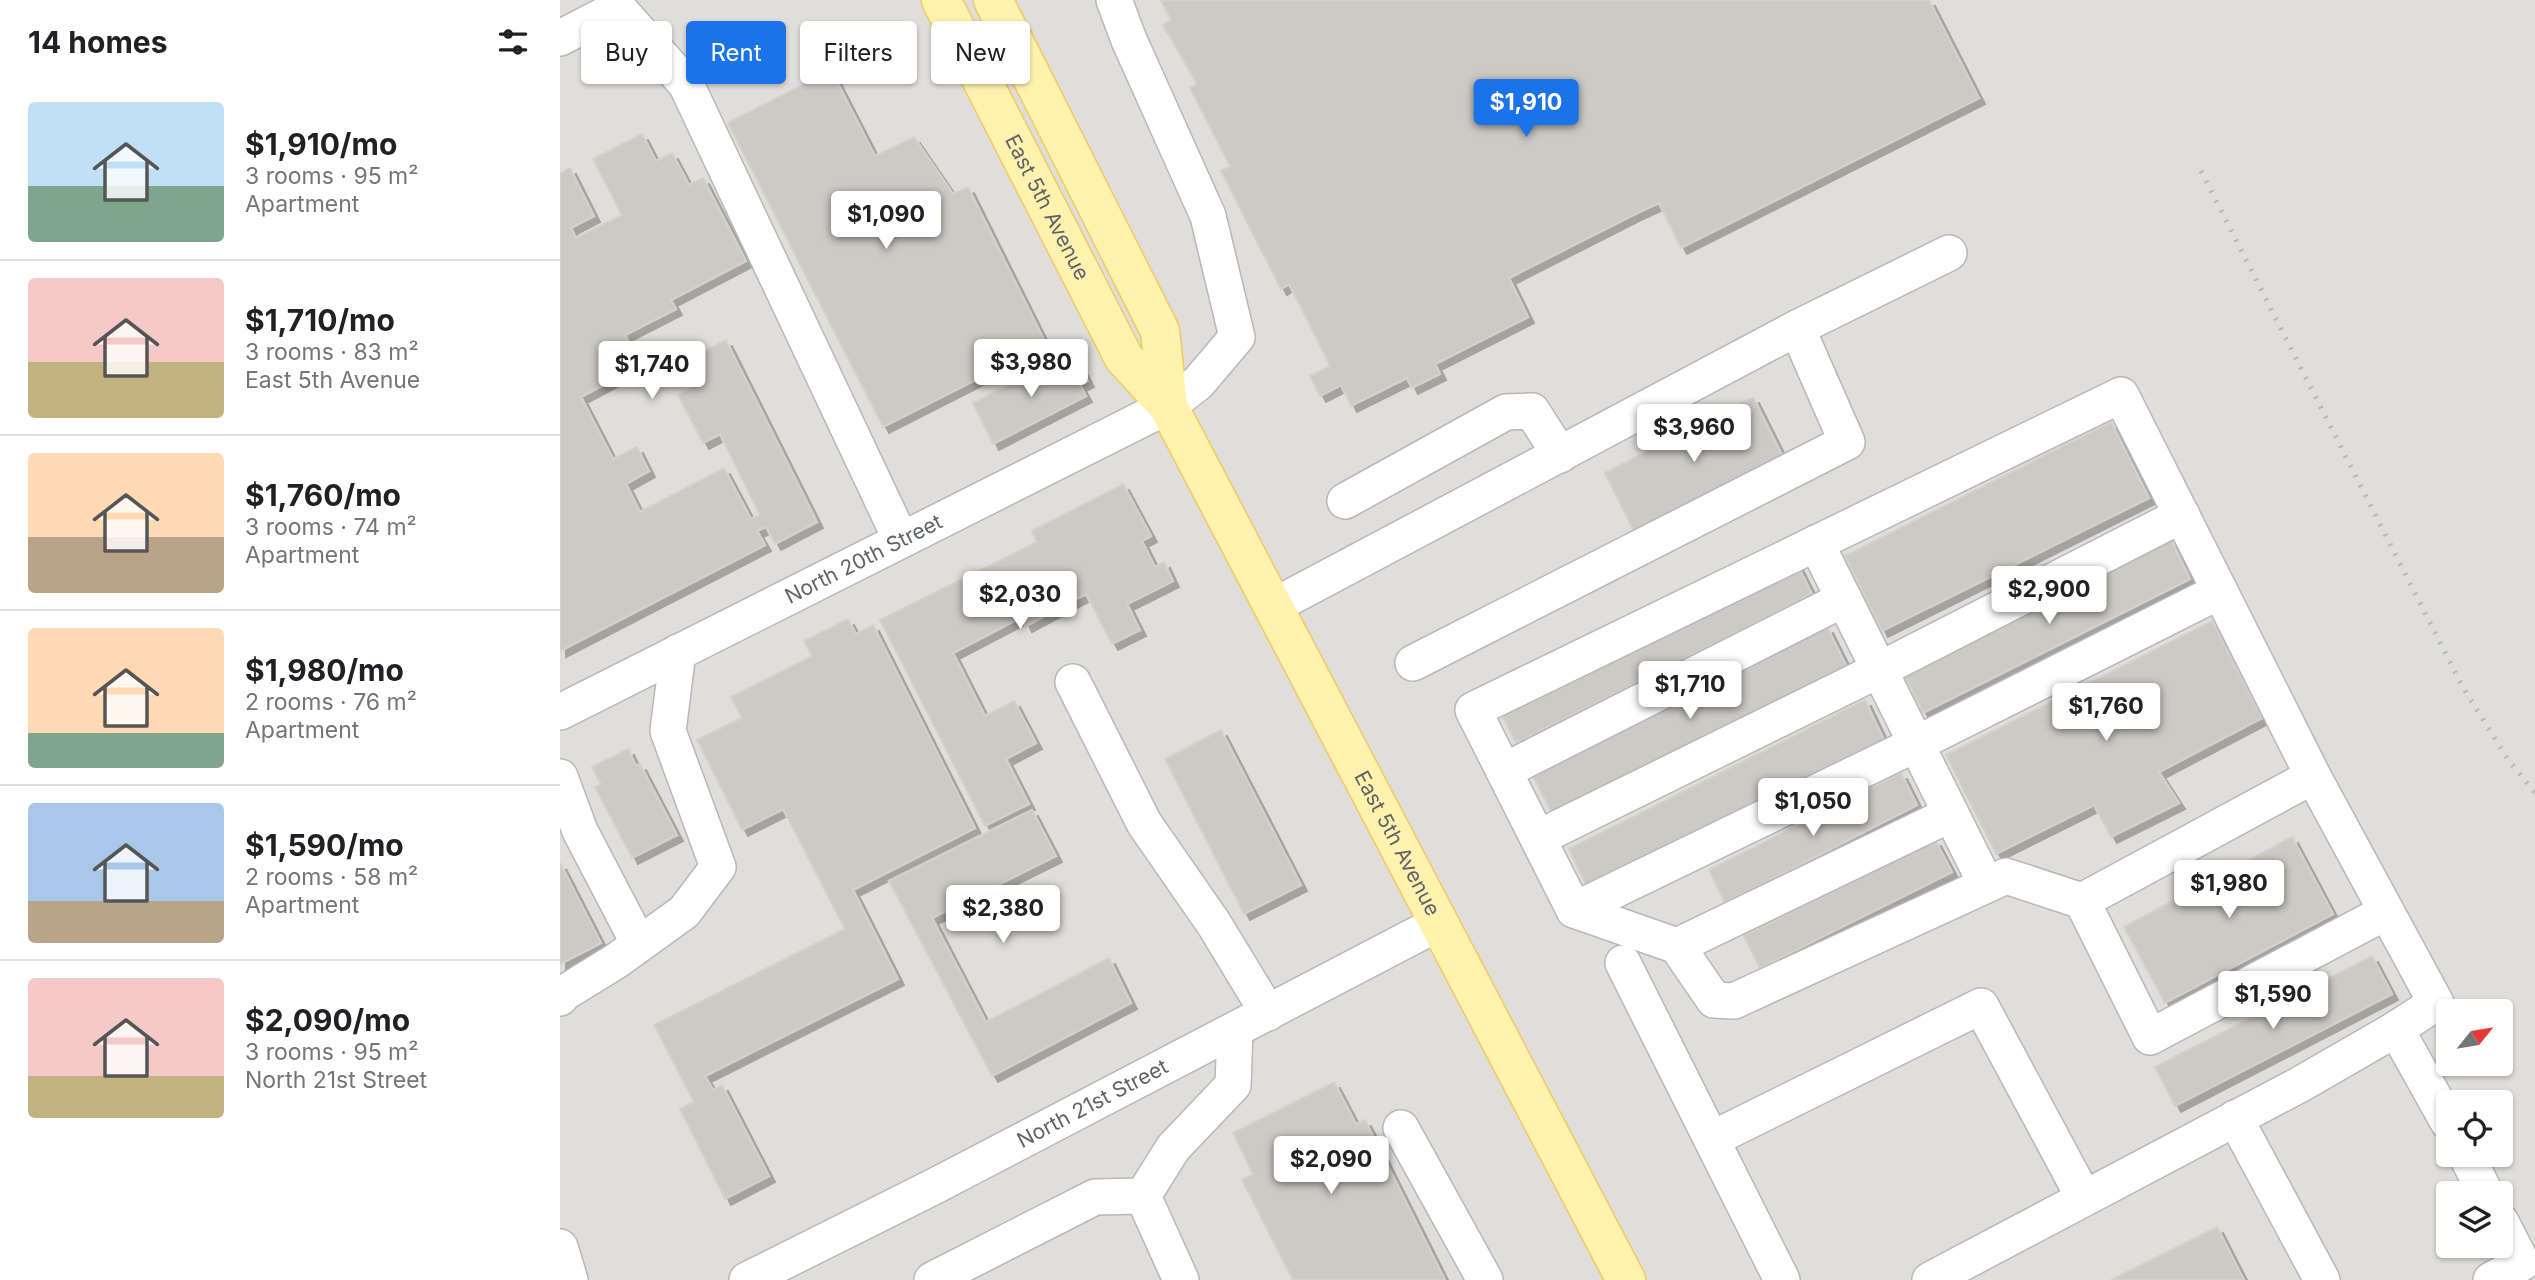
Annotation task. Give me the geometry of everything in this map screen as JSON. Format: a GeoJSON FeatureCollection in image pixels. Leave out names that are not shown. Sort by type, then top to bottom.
{"type":"FeatureCollection","features":[{"type":"Feature","properties":{"kind":"main road","name":"East 5th Avenue"},"geometry":{"type":"LineString","coordinates":[[941,0],[1124,358],[1168,406],[1437,924],[1626,1280]]}},
{"type":"Feature","properties":{"kind":"main road","name":"East 5th Avenue"},"geometry":{"type":"LineString","coordinates":[[993,0],[1160,331],[1168,406]]}},
{"type":"Feature","properties":{"kind":"street","name":"North 20th Street"},"geometry":{"type":"LineString","coordinates":[[560,712],[1168,406],[1198,383],[1237,337],[1208,216],[1129,40],[1114,0]]}},
{"type":"Feature","properties":{"kind":"street"},"geometry":{"type":"LineString","coordinates":[[560,38],[618,8],[685,83],[901,540]]}},
{"type":"Feature","properties":{"kind":"street"},"geometry":{"type":"LineString","coordinates":[[1272,607],[1797,328],[1949,253]]}},
{"type":"Feature","properties":{"kind":"street"},"geometry":{"type":"LineString","coordinates":[[1413,663],[1847,442],[1797,328]]}},
{"type":"Feature","properties":{"kind":"street"},"geometry":{"type":"LineString","coordinates":[[1930,1280],[2320,1074],[2396,1030],[2436,1003],[2313,776],[2121,395],[1473,710],[1574,910],[1677,946],[1714,1000],[1734,1001],[2006,876],[2082,901],[2150,1037],[2386,912]]}},
{"type":"Feature","properties":{"kind":"street"},"geometry":{"type":"LineString","coordinates":[[1345,501],[1506,412],[1532,411],[1560,456]]}},
{"type":"Feature","properties":{"kind":"street"},"geometry":{"type":"LineString","coordinates":[[1538,838],[1879,670],[2182,515]]}},
{"type":"Feature","properties":{"kind":"street"},"geometry":{"type":"LineString","coordinates":[[1815,542],[1986,884]]}},
{"type":"Feature","properties":{"kind":"street"},"geometry":{"type":"LineString","coordinates":[[1574,910],[1916,744],[2220,591]]}},
{"type":"Feature","properties":{"kind":"street"},"geometry":{"type":"LineString","coordinates":[[1504,771],[1844,599]]}},
{"type":"Feature","properties":{"kind":"street"},"geometry":{"type":"LineString","coordinates":[[560,998],[684,912],[718,867],[668,731],[678,652]]}},
{"type":"Feature","properties":{"kind":"street"},"geometry":{"type":"LineString","coordinates":[[1073,682],[1144,823],[1214,924],[1268,1013]]}},
{"type":"Feature","properties":{"kind":"street"},"geometry":{"type":"LineString","coordinates":[[560,776],[580,831],[639,944]]}},
{"type":"Feature","properties":{"kind":"street"},"geometry":{"type":"LineString","coordinates":[[2082,901],[2313,776]]}},
{"type":"Feature","properties":{"kind":"street"},"geometry":{"type":"LineString","coordinates":[[1677,946],[1951,814]]}},
{"type":"Feature","properties":{"kind":"street","name":"North 21st Street"},"geometry":{"type":"LineString","coordinates":[[747,1280],[933,1187],[1437,924]]}},
{"type":"Feature","properties":{"kind":"street"},"geometry":{"type":"LineString","coordinates":[[1623,962],[1782,1280]]}},
{"type":"Feature","properties":{"kind":"street"},"geometry":{"type":"LineString","coordinates":[[1712,1139],[1981,1006],[2084,1198]]}},
{"type":"Feature","properties":{"kind":"street"},"geometry":{"type":"LineString","coordinates":[[1143,1196],[1173,1148],[1233,1086],[1235,1030]]}},
{"type":"Feature","properties":{"kind":"street"},"geometry":{"type":"LineString","coordinates":[[2396,1030],[2436,1101]]}},
{"type":"Feature","properties":{"kind":"street"},"geometry":{"type":"LineString","coordinates":[[2235,1118],[2322,1280]]}},
{"type":"Feature","properties":{"kind":"street"},"geometry":{"type":"LineString","coordinates":[[1401,1128],[1485,1280]]}},
{"type":"Feature","properties":{"kind":"street"},"geometry":{"type":"LineString","coordinates":[[932,1280],[1095,1197],[1143,1196]]}},
{"type":"Feature","properties":{"kind":"street"},"geometry":{"type":"LineString","coordinates":[[1143,1196],[1181,1280]]}},
{"type":"Feature","properties":{"kind":"street"},"geometry":{"type":"LineString","coordinates":[[2491,1280],[2522,1263],[2513,1245]]}},
{"type":"Feature","properties":{"kind":"street"},"geometry":{"type":"LineString","coordinates":[[560,1247],[570,1280]]}},
{"type":"Feature","properties":{"kind":"shaded area"},"geometry":{"type":"Polygon","coordinates":[[[560,0],[2535,0],[2535,1280],[560,1280],[560,0]]]}},
{"type":"Feature","properties":{"kind":"building"},"geometry":{"type":"Polygon","coordinates":[[[1161,0],[1929,0],[1979,98],[1681,248],[1659,203],[1635,214],[1509,278],[1528,317],[1435,364],[1440,374],[1412,388],[1407,378],[1351,406],[1341,385],[1320,396],[1310,376],[1330,366],[1289,284],[1281,289],[1221,171],[1230,166],[1190,88],[1197,84],[1163,25],[1171,20],[1161,0]]]}},
{"type":"Feature","properties":{"kind":"building"},"geometry":{"type":"Polygon","coordinates":[[[804,84],[838,84],[875,156],[914,137],[953,194],[968,187],[1046,344],[883,427],[728,123],[804,84]]]}},
{"type":"Feature","properties":{"kind":"building"},"geometry":{"type":"Polygon","coordinates":[[[642,134],[656,161],[672,153],[689,185],[703,178],[746,261],[671,300],[676,309],[625,335],[641,365],[581,397],[613,459],[637,447],[649,471],[626,484],[640,512],[724,468],[751,519],[760,515],[720,434],[703,443],[678,395],[695,386],[683,362],[726,340],[817,522],[775,544],[766,527],[757,531],[765,545],[560,651],[560,173],[570,168],[594,216],[571,228],[576,238],[622,215],[593,159],[642,134]]]}},
{"type":"Feature","properties":{"kind":"building"},"geometry":{"type":"Polygon","coordinates":[[[1067,355],[1074,369],[1080,366],[1088,381],[1080,385],[1086,396],[993,444],[973,403],[1067,355]]]}},
{"type":"Feature","properties":{"kind":"building"},"geometry":{"type":"Polygon","coordinates":[[[1753,397],[1782,455],[1634,531],[1605,473],[1753,397]]]}},
{"type":"Feature","properties":{"kind":"building"},"geometry":{"type":"Polygon","coordinates":[[[2111,422],[2149,498],[1882,631],[1845,556],[2111,422]]]}},
{"type":"Feature","properties":{"kind":"building"},"geometry":{"type":"Polygon","coordinates":[[[1123,484],[1151,536],[1142,541],[1155,567],[1164,562],[1173,581],[1127,604],[1140,630],[1112,644],[1086,594],[1026,626],[1022,617],[953,653],[985,716],[1014,701],[1036,743],[1006,759],[1029,804],[985,826],[880,620],[1037,542],[1032,531],[1123,484]]]}},
{"type":"Feature","properties":{"kind":"building"},"geometry":{"type":"Polygon","coordinates":[[[2171,540],[2190,579],[1923,713],[1905,677],[2171,540]]]}},
{"type":"Feature","properties":{"kind":"building"},"geometry":{"type":"Polygon","coordinates":[[[1796,562],[1812,594],[1516,743],[1500,711],[1796,562]]]}},
{"type":"Feature","properties":{"kind":"building"},"geometry":{"type":"Polygon","coordinates":[[[848,619],[856,634],[873,625],[975,828],[853,890],[898,979],[705,1076],[713,1090],[722,1085],[769,1176],[725,1199],[680,1109],[694,1102],[654,1025],[845,929],[783,809],[742,830],[697,740],[742,718],[731,697],[812,656],[804,641],[848,619]]]}},
{"type":"Feature","properties":{"kind":"building"},"geometry":{"type":"Polygon","coordinates":[[[2212,621],[2262,718],[2159,772],[2179,803],[2111,837],[2094,805],[1996,854],[1946,755],[2212,621]]]}},
{"type":"Feature","properties":{"kind":"building"},"geometry":{"type":"Polygon","coordinates":[[[1827,627],[1847,667],[1553,815],[1533,776],[1827,627]]]}},
{"type":"Feature","properties":{"kind":"building"},"geometry":{"type":"Polygon","coordinates":[[[1865,700],[1884,740],[1588,889],[1569,849],[1865,700]]]}},
{"type":"Feature","properties":{"kind":"building"},"geometry":{"type":"Polygon","coordinates":[[[1221,730],[1301,885],[1244,914],[1165,759],[1221,730]]]}},
{"type":"Feature","properties":{"kind":"building"},"geometry":{"type":"Polygon","coordinates":[[[628,749],[636,766],[640,764],[677,835],[632,858],[595,787],[601,784],[592,767],[628,749]]]}},
{"type":"Feature","properties":{"kind":"building"},"geometry":{"type":"Polygon","coordinates":[[[1901,773],[1917,805],[1725,903],[1709,870],[1901,773]]]}},
{"type":"Feature","properties":{"kind":"building"},"geometry":{"type":"Polygon","coordinates":[[[1032,810],[1056,856],[932,918],[986,1022],[1109,958],[1131,1003],[992,1076],[889,881],[1032,810]]]}},
{"type":"Feature","properties":{"kind":"building"},"geometry":{"type":"Polygon","coordinates":[[[2292,837],[2333,914],[2165,1003],[2124,927],[2292,837]]]}},
{"type":"Feature","properties":{"kind":"building"},"geometry":{"type":"Polygon","coordinates":[[[1935,840],[1952,872],[1760,968],[1744,936],[1935,840]]]}},
{"type":"Feature","properties":{"kind":"building"},"geometry":{"type":"Polygon","coordinates":[[[560,863],[601,943],[560,964],[560,863]]]}},
{"type":"Feature","properties":{"kind":"building"},"geometry":{"type":"Polygon","coordinates":[[[2372,956],[2392,994],[2175,1106],[2155,1067],[2372,956]]]}},
{"type":"Feature","properties":{"kind":"building"},"geometry":{"type":"Polygon","coordinates":[[[1334,1082],[1356,1124],[1365,1120],[1445,1280],[1293,1280],[1242,1180],[1253,1174],[1233,1133],[1334,1082]]]}},
{"type":"Feature","properties":{"kind":"building"},"geometry":{"type":"Polygon","coordinates":[[[2217,1227],[2244,1280],[2111,1280],[2217,1227]]]}},
{"type":"Feature","properties":{"kind":"railway"},"geometry":{"type":"LineString","coordinates":[[2201,171],[2462,686],[2507,758],[2535,793]]}}]}
